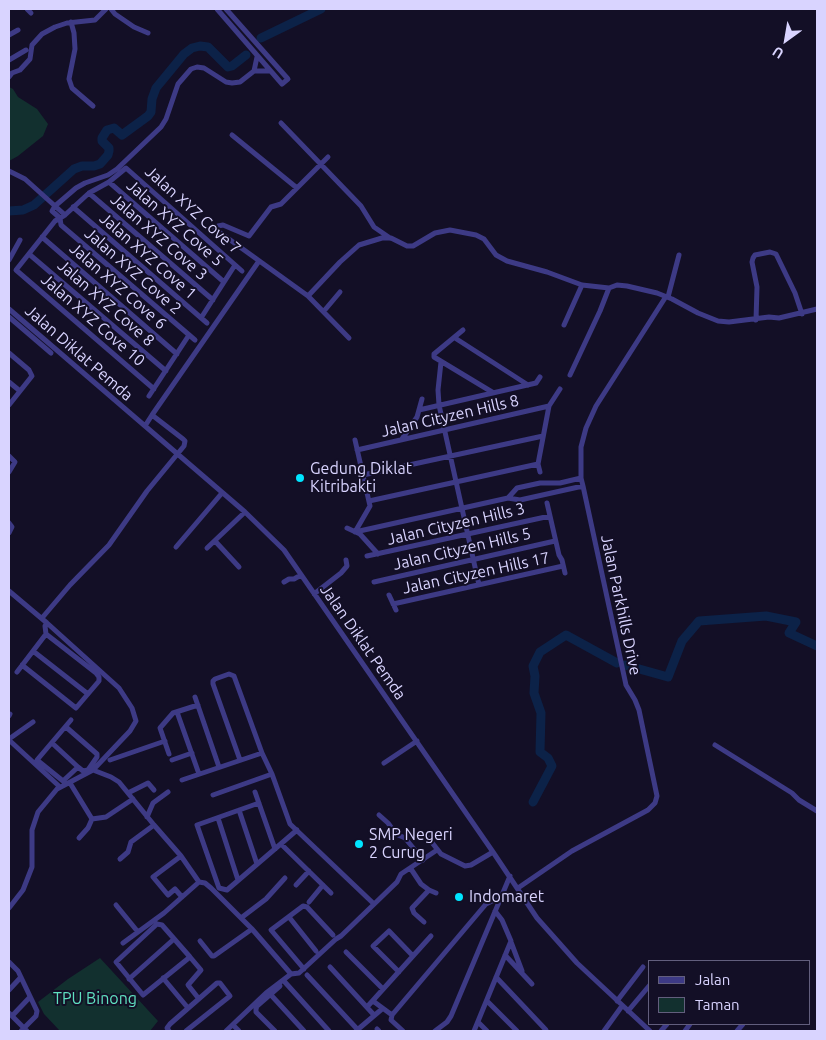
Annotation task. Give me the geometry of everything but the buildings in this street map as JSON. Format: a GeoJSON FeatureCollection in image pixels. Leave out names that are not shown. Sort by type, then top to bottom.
{"type":"FeatureCollection","features":[{"type":"Feature","properties":{"kind":"street"},"geometry":{"type":"LineString","coordinates":[[9,77],[12,73],[20,70],[30,59],[34,41],[55,27],[71,22],[95,20],[106,9]]}},
{"type":"Feature","properties":{"kind":"street"},"geometry":{"type":"LineString","coordinates":[[111,9],[134,28],[148,33]]}},
{"type":"Feature","properties":{"kind":"street"},"geometry":{"type":"LineString","coordinates":[[217,9],[282,84],[288,78],[226,9]]}},
{"type":"Feature","properties":{"kind":"street"},"geometry":{"type":"LineString","coordinates":[[71,22],[75,49],[69,79],[72,88],[93,106]]}},
{"type":"Feature","properties":{"kind":"street"},"geometry":{"type":"LineString","coordinates":[[9,35],[18,30]]}},
{"type":"Feature","properties":{"kind":"street"},"geometry":{"type":"LineString","coordinates":[[9,60],[26,50]]}},
{"type":"Feature","properties":{"kind":"street"},"geometry":{"type":"LineString","coordinates":[[254,71],[257,57]]}},
{"type":"Feature","properties":{"kind":"street"},"geometry":{"type":"LineString","coordinates":[[9,172],[25,179],[55,206],[85,182],[108,175],[117,169],[161,127],[166,119],[178,84],[191,69],[197,67],[204,68],[226,82],[232,83],[240,82],[254,71],[270,71]]}},
{"type":"Feature","properties":{"kind":"street"},"geometry":{"type":"LineString","coordinates":[[281,123],[363,208],[374,227],[407,246],[413,246],[435,233],[443,231],[450,230],[476,235],[484,239],[496,255],[507,261],[547,272],[582,285],[609,288],[617,285],[627,286],[666,297],[718,321],[756,320],[802,314],[817,309]]}},
{"type":"Feature","properties":{"kind":"street"},"geometry":{"type":"LineString","coordinates":[[232,135],[297,188]]}},
{"type":"Feature","properties":{"kind":"street"},"geometry":{"type":"LineString","coordinates":[[328,157],[281,204],[271,206],[249,236],[223,225],[215,229],[308,296],[349,338]]}},
{"type":"Feature","properties":{"kind":"street","name":"Jalan XYZ Cove 7"},"geometry":{"type":"LineString","coordinates":[[109,182],[126,168],[242,271]]}},
{"type":"Feature","properties":{"kind":"street"},"geometry":{"type":"LineString","coordinates":[[29,254],[55,221],[89,193],[109,182]]}},
{"type":"Feature","properties":{"kind":"street","name":"Jalan XYZ Cove 5"},"geometry":{"type":"LineString","coordinates":[[109,182],[224,282]]}},
{"type":"Feature","properties":{"kind":"street","name":"Jalan XYZ Cove 3"},"geometry":{"type":"LineString","coordinates":[[89,193],[213,300]]}},
{"type":"Feature","properties":{"kind":"street","name":"Jalan XYZ Cove 2"},"geometry":{"type":"LineString","coordinates":[[55,206],[52,211],[62,216],[61,225],[195,340]]}},
{"type":"Feature","properties":{"kind":"street","name":"Jalan XYZ Cove 1"},"geometry":{"type":"LineString","coordinates":[[73,207],[207,323]]}},
{"type":"Feature","properties":{"kind":"street","name":"Jalan XYZ Cove 6"},"geometry":{"type":"LineString","coordinates":[[42,237],[177,354]]}},
{"type":"Feature","properties":{"kind":"street"},"geometry":{"type":"LineString","coordinates":[[308,296],[359,245],[382,238],[391,238]]}},
{"type":"Feature","properties":{"kind":"street"},"geometry":{"type":"LineString","coordinates":[[9,260],[20,240]]}},
{"type":"Feature","properties":{"kind":"street"},"geometry":{"type":"LineString","coordinates":[[756,320],[757,287],[752,262],[755,255],[770,252],[776,254],[795,293],[802,314]]}},
{"type":"Feature","properties":{"kind":"street","name":"Jalan XYZ Cove 10"},"geometry":{"type":"LineString","coordinates":[[29,254],[16,270],[154,389]]}},
{"type":"Feature","properties":{"kind":"street","name":"Jalan XYZ Cove 8"},"geometry":{"type":"LineString","coordinates":[[29,254],[166,371]]}},
{"type":"Feature","properties":{"kind":"street","name":"Jalan Parkhills Drive"},"geometry":{"type":"LineString","coordinates":[[518,888],[572,851],[648,810],[655,803],[657,796],[639,710],[626,685],[581,478],[581,447],[586,428],[596,406],[666,297],[680,255]]}},
{"type":"Feature","properties":{"kind":"street"},"geometry":{"type":"LineString","coordinates":[[144,426],[259,261]]}},
{"type":"Feature","properties":{"kind":"street"},"geometry":{"type":"LineString","coordinates":[[201,318],[235,265]]}},
{"type":"Feature","properties":{"kind":"street"},"geometry":{"type":"LineString","coordinates":[[564,325],[582,285]]}},
{"type":"Feature","properties":{"kind":"street"},"geometry":{"type":"LineString","coordinates":[[570,375],[609,288]]}},
{"type":"Feature","properties":{"kind":"street"},"geometry":{"type":"LineString","coordinates":[[324,312],[340,292]]}},
{"type":"Feature","properties":{"kind":"street","name":"Jalan Diklat Pemda"},"geometry":{"type":"LineString","coordinates":[[9,309],[16,319],[178,454],[245,512],[284,550],[494,852],[537,918],[558,943],[650,1031]]}},
{"type":"Feature","properties":{"kind":"street"},"geometry":{"type":"LineString","coordinates":[[9,317],[16,319]]}},
{"type":"Feature","properties":{"kind":"street"},"geometry":{"type":"LineString","coordinates":[[463,330],[434,354],[434,357],[492,393]]}},
{"type":"Feature","properties":{"kind":"street"},"geometry":{"type":"LineString","coordinates":[[31,332],[51,353]]}},
{"type":"Feature","properties":{"kind":"street"},"geometry":{"type":"LineString","coordinates":[[149,396],[189,336]]}},
{"type":"Feature","properties":{"kind":"street"},"geometry":{"type":"LineString","coordinates":[[454,338],[528,385]]}},
{"type":"Feature","properties":{"kind":"street"},"geometry":{"type":"LineString","coordinates":[[9,353],[32,373],[31,378],[9,405]]}},
{"type":"Feature","properties":{"kind":"street"},"geometry":{"type":"LineString","coordinates":[[441,362],[438,390],[440,405],[479,585]]}},
{"type":"Feature","properties":{"kind":"street"},"geometry":{"type":"LineString","coordinates":[[419,410],[536,383],[540,377]]}},
{"type":"Feature","properties":{"kind":"street"},"geometry":{"type":"LineString","coordinates":[[9,382],[20,391]]}},
{"type":"Feature","properties":{"kind":"street"},"geometry":{"type":"LineString","coordinates":[[540,472],[538,464],[549,406],[560,389]]}},
{"type":"Feature","properties":{"kind":"street"},"geometry":{"type":"LineString","coordinates":[[401,440],[417,417],[422,399]]}},
{"type":"Feature","properties":{"kind":"street","name":"Jalan Cityzen Hills 8"},"geometry":{"type":"LineString","coordinates":[[357,450],[549,406]]}},
{"type":"Feature","properties":{"kind":"street"},"geometry":{"type":"LineString","coordinates":[[42,618],[70,585],[109,545],[147,491],[184,446],[185,441],[152,415]]}},
{"type":"Feature","properties":{"kind":"street"},"geometry":{"type":"LineString","coordinates":[[363,475],[544,436]]}},
{"type":"Feature","properties":{"kind":"street"},"geometry":{"type":"LineString","coordinates":[[355,440],[370,506],[355,532]]}},
{"type":"Feature","properties":{"kind":"street"},"geometry":{"type":"LineString","coordinates":[[9,456],[15,462],[9,472]]}},
{"type":"Feature","properties":{"kind":"street"},"geometry":{"type":"LineString","coordinates":[[369,502],[538,464]]}},
{"type":"Feature","properties":{"kind":"street"},"geometry":{"type":"LineString","coordinates":[[508,498],[517,488],[540,483],[560,483],[581,478]]}},
{"type":"Feature","properties":{"kind":"street"},"geometry":{"type":"LineString","coordinates":[[355,532],[508,498],[520,500],[583,486]]}},
{"type":"Feature","properties":{"kind":"street"},"geometry":{"type":"LineString","coordinates":[[176,547],[222,493]]}},
{"type":"Feature","properties":{"kind":"street","name":"Jalan Cityzen Hills 17"},"geometry":{"type":"LineString","coordinates":[[547,503],[555,541],[565,573]]}},
{"type":"Feature","properties":{"kind":"street"},"geometry":{"type":"LineString","coordinates":[[208,548],[245,512]]}},
{"type":"Feature","properties":{"kind":"street","name":"Jalan Cityzen Hills 3"},"geometry":{"type":"LineString","coordinates":[[367,556],[550,516]]}},
{"type":"Feature","properties":{"kind":"street"},"geometry":{"type":"LineString","coordinates":[[9,523],[12,527],[9,533]]}},
{"type":"Feature","properties":{"kind":"street"},"geometry":{"type":"LineString","coordinates":[[347,528],[360,534],[378,554]]}},
{"type":"Feature","properties":{"kind":"street"},"geometry":{"type":"LineString","coordinates":[[215,541],[239,567]]}},
{"type":"Feature","properties":{"kind":"street","name":"Jalan Cityzen Hills 5"},"geometry":{"type":"LineString","coordinates":[[374,582],[555,541]]}},
{"type":"Feature","properties":{"kind":"street"},"geometry":{"type":"LineString","coordinates":[[314,594],[330,584],[341,573],[347,566],[346,560]]}},
{"type":"Feature","properties":{"kind":"street","name":"Jalan Cityzen Hills 17"},"geometry":{"type":"LineString","coordinates":[[393,604],[563,566]]}},
{"type":"Feature","properties":{"kind":"street"},"geometry":{"type":"LineString","coordinates":[[284,582],[289,578],[294,579],[301,575]]}},
{"type":"Feature","properties":{"kind":"street"},"geometry":{"type":"LineString","coordinates":[[9,591],[120,688],[132,708],[136,721],[130,731],[93,770],[70,783],[62,785]]}},
{"type":"Feature","properties":{"kind":"street","name":"Jalan Cityzen Hills 17"},"geometry":{"type":"LineString","coordinates":[[389,595],[396,610]]}},
{"type":"Feature","properties":{"kind":"street"},"geometry":{"type":"LineString","coordinates":[[17,672],[46,634],[47,623]]}},
{"type":"Feature","properties":{"kind":"street"},"geometry":{"type":"LineString","coordinates":[[22,665],[75,708],[99,681],[99,677],[46,634]]}},
{"type":"Feature","properties":{"kind":"street"},"geometry":{"type":"LineString","coordinates":[[33,651],[88,694]]}},
{"type":"Feature","properties":{"kind":"street"},"geometry":{"type":"LineString","coordinates":[[240,760],[213,684],[216,678],[229,674],[234,676],[287,818],[297,830],[374,904]]}},
{"type":"Feature","properties":{"kind":"street"},"geometry":{"type":"LineString","coordinates":[[195,698],[219,767]]}},
{"type":"Feature","properties":{"kind":"street"},"geometry":{"type":"LineString","coordinates":[[169,754],[160,728],[173,713],[198,705]]}},
{"type":"Feature","properties":{"kind":"street"},"geometry":{"type":"LineString","coordinates":[[177,712],[199,774]]}},
{"type":"Feature","properties":{"kind":"street"},"geometry":{"type":"LineString","coordinates":[[62,785],[37,761],[71,720]]}},
{"type":"Feature","properties":{"kind":"street"},"geometry":{"type":"LineString","coordinates":[[33,722],[9,740],[62,785]]}},
{"type":"Feature","properties":{"kind":"street"},"geometry":{"type":"LineString","coordinates":[[52,743],[83,771],[88,770],[96,760],[97,754],[66,727]]}},
{"type":"Feature","properties":{"kind":"street"},"geometry":{"type":"LineString","coordinates":[[110,760],[165,741]]}},
{"type":"Feature","properties":{"kind":"street"},"geometry":{"type":"LineString","coordinates":[[384,763],[417,741]]}},
{"type":"Feature","properties":{"kind":"street"},"geometry":{"type":"LineString","coordinates":[[715,745],[792,793],[799,800],[817,811]]}},
{"type":"Feature","properties":{"kind":"street"},"geometry":{"type":"LineString","coordinates":[[172,760],[192,753]]}},
{"type":"Feature","properties":{"kind":"street"},"geometry":{"type":"LineString","coordinates":[[182,780],[262,753]]}},
{"type":"Feature","properties":{"kind":"street"},"geometry":{"type":"LineString","coordinates":[[9,908],[23,890],[32,868],[32,830],[38,812],[78,767]]}},
{"type":"Feature","properties":{"kind":"street"},"geometry":{"type":"LineString","coordinates":[[93,770],[116,779],[181,856],[199,882],[205,883],[211,888],[252,929],[291,974]]}},
{"type":"Feature","properties":{"kind":"street"},"geometry":{"type":"LineString","coordinates":[[213,795],[272,774]]}},
{"type":"Feature","properties":{"kind":"street"},"geometry":{"type":"LineString","coordinates":[[70,783],[92,819]]}},
{"type":"Feature","properties":{"kind":"street"},"geometry":{"type":"LineString","coordinates":[[128,793],[148,783],[154,790]]}},
{"type":"Feature","properties":{"kind":"street"},"geometry":{"type":"LineString","coordinates":[[147,817],[153,803],[168,792]]}},
{"type":"Feature","properties":{"kind":"street"},"geometry":{"type":"LineString","coordinates":[[255,792],[275,849]]}},
{"type":"Feature","properties":{"kind":"street"},"geometry":{"type":"LineString","coordinates":[[92,819],[106,817],[133,799]]}},
{"type":"Feature","properties":{"kind":"street"},"geometry":{"type":"LineString","coordinates":[[259,803],[197,826],[219,888],[227,890],[297,830]]}},
{"type":"Feature","properties":{"kind":"street"},"geometry":{"type":"LineString","coordinates":[[239,810],[257,864]]}},
{"type":"Feature","properties":{"kind":"street"},"geometry":{"type":"LineString","coordinates":[[379,815],[396,834],[405,838],[424,860]]}},
{"type":"Feature","properties":{"kind":"street"},"geometry":{"type":"LineString","coordinates":[[218,818],[238,880]]}},
{"type":"Feature","properties":{"kind":"street"},"geometry":{"type":"LineString","coordinates":[[79,838],[88,828],[92,819]]}},
{"type":"Feature","properties":{"kind":"street"},"geometry":{"type":"LineString","coordinates":[[120,859],[128,852],[131,842],[154,825]]}},
{"type":"Feature","properties":{"kind":"street"},"geometry":{"type":"LineString","coordinates":[[426,835],[438,850],[456,862],[468,866],[494,852]]}},
{"type":"Feature","properties":{"kind":"street"},"geometry":{"type":"LineString","coordinates":[[281,844],[331,893]]}},
{"type":"Feature","properties":{"kind":"street"},"geometry":{"type":"LineString","coordinates":[[275,1031],[256,1012],[257,1006],[271,995],[291,974],[299,974],[341,936],[397,882],[401,874],[438,850]]}},
{"type":"Feature","properties":{"kind":"street"},"geometry":{"type":"LineString","coordinates":[[181,856],[153,877],[168,896],[175,889],[182,897]]}},
{"type":"Feature","properties":{"kind":"street"},"geometry":{"type":"LineString","coordinates":[[411,869],[416,879],[429,890],[436,893]]}},
{"type":"Feature","properties":{"kind":"street"},"geometry":{"type":"LineString","coordinates":[[296,885],[309,871]]}},
{"type":"Feature","properties":{"kind":"street"},"geometry":{"type":"LineString","coordinates":[[435,1031],[447,1022],[451,1016],[510,876]]}},
{"type":"Feature","properties":{"kind":"street"},"geometry":{"type":"LineString","coordinates":[[241,918],[266,898],[285,878]]}},
{"type":"Feature","properties":{"kind":"street"},"geometry":{"type":"LineString","coordinates":[[123,942],[199,882]]}},
{"type":"Feature","properties":{"kind":"street"},"geometry":{"type":"LineString","coordinates":[[308,902],[323,885]]}},
{"type":"Feature","properties":{"kind":"street"},"geometry":{"type":"LineString","coordinates":[[424,922],[412,908],[429,890]]}},
{"type":"Feature","properties":{"kind":"street"},"geometry":{"type":"LineString","coordinates":[[404,1031],[391,1020],[392,1016],[486,904],[499,900]]}},
{"type":"Feature","properties":{"kind":"street"},"geometry":{"type":"LineString","coordinates":[[116,905],[138,932]]}},
{"type":"Feature","properties":{"kind":"street"},"geometry":{"type":"LineString","coordinates":[[304,969],[271,930],[303,906],[306,906],[333,935]]}},
{"type":"Feature","properties":{"kind":"street"},"geometry":{"type":"LineString","coordinates":[[495,912],[502,920],[523,974]]}},
{"type":"Feature","properties":{"kind":"street"},"geometry":{"type":"LineString","coordinates":[[289,917],[316,951]]}},
{"type":"Feature","properties":{"kind":"street"},"geometry":{"type":"LineString","coordinates":[[190,957],[144,995],[116,965],[117,960],[158,924],[162,925],[190,957],[201,970],[188,984],[198,999]]}},
{"type":"Feature","properties":{"kind":"street"},"geometry":{"type":"LineString","coordinates":[[200,941],[214,956],[252,929]]}},
{"type":"Feature","properties":{"kind":"street"},"geometry":{"type":"LineString","coordinates":[[399,972],[373,946],[389,931],[413,956]]}},
{"type":"Feature","properties":{"kind":"street"},"geometry":{"type":"LineString","coordinates":[[368,1007],[430,936]]}},
{"type":"Feature","properties":{"kind":"street"},"geometry":{"type":"LineString","coordinates":[[129,979],[174,939]]}},
{"type":"Feature","properties":{"kind":"street"},"geometry":{"type":"LineString","coordinates":[[474,1031],[510,941]]}},
{"type":"Feature","properties":{"kind":"street"},"geometry":{"type":"LineString","coordinates":[[346,952],[383,990]]}},
{"type":"Feature","properties":{"kind":"street"},"geometry":{"type":"LineString","coordinates":[[505,955],[532,984]]}},
{"type":"Feature","properties":{"kind":"street"},"geometry":{"type":"LineString","coordinates":[[9,963],[18,971],[38,1014],[24,1030],[10,1014],[30,997]]}},
{"type":"Feature","properties":{"kind":"street"},"geometry":{"type":"LineString","coordinates":[[330,966],[374,1015]]}},
{"type":"Feature","properties":{"kind":"street"},"geometry":{"type":"LineString","coordinates":[[617,1001],[643,967]]}},
{"type":"Feature","properties":{"kind":"street"},"geometry":{"type":"LineString","coordinates":[[307,975],[357,1030],[382,1008]]}},
{"type":"Feature","properties":{"kind":"street"},"geometry":{"type":"LineString","coordinates":[[9,990],[20,977]]}},
{"type":"Feature","properties":{"kind":"street"},"geometry":{"type":"LineString","coordinates":[[496,977],[546,1030]]}},
{"type":"Feature","properties":{"kind":"street"},"geometry":{"type":"LineString","coordinates":[[163,978],[188,1008]]}},
{"type":"Feature","properties":{"kind":"street"},"geometry":{"type":"LineString","coordinates":[[226,1031],[266,993],[284,981]]}},
{"type":"Feature","properties":{"kind":"street"},"geometry":{"type":"LineString","coordinates":[[284,981],[329,1031]]}},
{"type":"Feature","properties":{"kind":"street"},"geometry":{"type":"LineString","coordinates":[[169,1031],[168,1026],[198,999],[220,983],[230,995],[186,1031]]}},
{"type":"Feature","properties":{"kind":"street"},"geometry":{"type":"LineString","coordinates":[[628,1011],[648,987]]}},
{"type":"Feature","properties":{"kind":"street"},"geometry":{"type":"LineString","coordinates":[[271,995],[304,1031]]}},
{"type":"Feature","properties":{"kind":"street"},"geometry":{"type":"LineString","coordinates":[[373,1001],[392,1016]]}},
{"type":"Feature","properties":{"kind":"street"},"geometry":{"type":"LineString","coordinates":[[487,1001],[517,1031]]}},
{"type":"Feature","properties":{"kind":"street"},"geometry":{"type":"LineString","coordinates":[[604,1031],[622,1006]]}},
{"type":"Feature","properties":{"kind":"street"},"geometry":{"type":"LineString","coordinates":[[478,1022],[487,1031]]}},
{"type":"Feature","properties":{"kind":"street"},"geometry":{"type":"LineString","coordinates":[[233,1025],[239,1031]]}},
{"type":"Feature","properties":{"kind":"green space"},"geometry":{"type":"Polygon","coordinates":[[[9,87],[13,89],[18,97],[37,109],[48,124],[43,136],[9,161],[9,87]]]}},
{"type":"Feature","properties":{"kind":"green space","name":"TPU Binong"},"geometry":{"type":"Polygon","coordinates":[[[100,958],[158,1021],[150,1031],[60,1031],[44,1014],[38,1002],[100,958]]]}},
{"type":"Feature","properties":{"kind":"waterway"},"geometry":{"type":"LineString","coordinates":[[261,38],[321,9]]}},
{"type":"Feature","properties":{"kind":"waterway"},"geometry":{"type":"LineString","coordinates":[[9,211],[23,210],[34,205],[74,169],[100,164],[109,151],[109,148],[102,141],[107,130],[114,128],[122,135],[148,116],[151,112],[152,99],[156,88],[184,54],[192,48],[208,47],[228,67],[246,55]]}},
{"type":"Feature","properties":{"kind":"waterway"},"geometry":{"type":"LineString","coordinates":[[625,665],[668,677],[682,641],[699,621],[766,616],[796,622],[789,633],[817,646]]}},
{"type":"Feature","properties":{"kind":"waterway"},"geometry":{"type":"LineString","coordinates":[[533,802],[552,766],[548,758],[540,752],[541,713],[534,693],[535,676],[533,666],[540,652],[566,635],[617,663]]}},
{"type":"Feature","properties":{"kind":"place","name":"Gedung Diklat Kitribakti"},"geometry":{"type":"Point","coordinates":[300,478]}},
{"type":"Feature","properties":{"kind":"place","name":"SMP Negeri 2 Curug"},"geometry":{"type":"Point","coordinates":[359,844]}},
{"type":"Feature","properties":{"kind":"place","name":"Indomaret"},"geometry":{"type":"Point","coordinates":[459,897]}}]}
